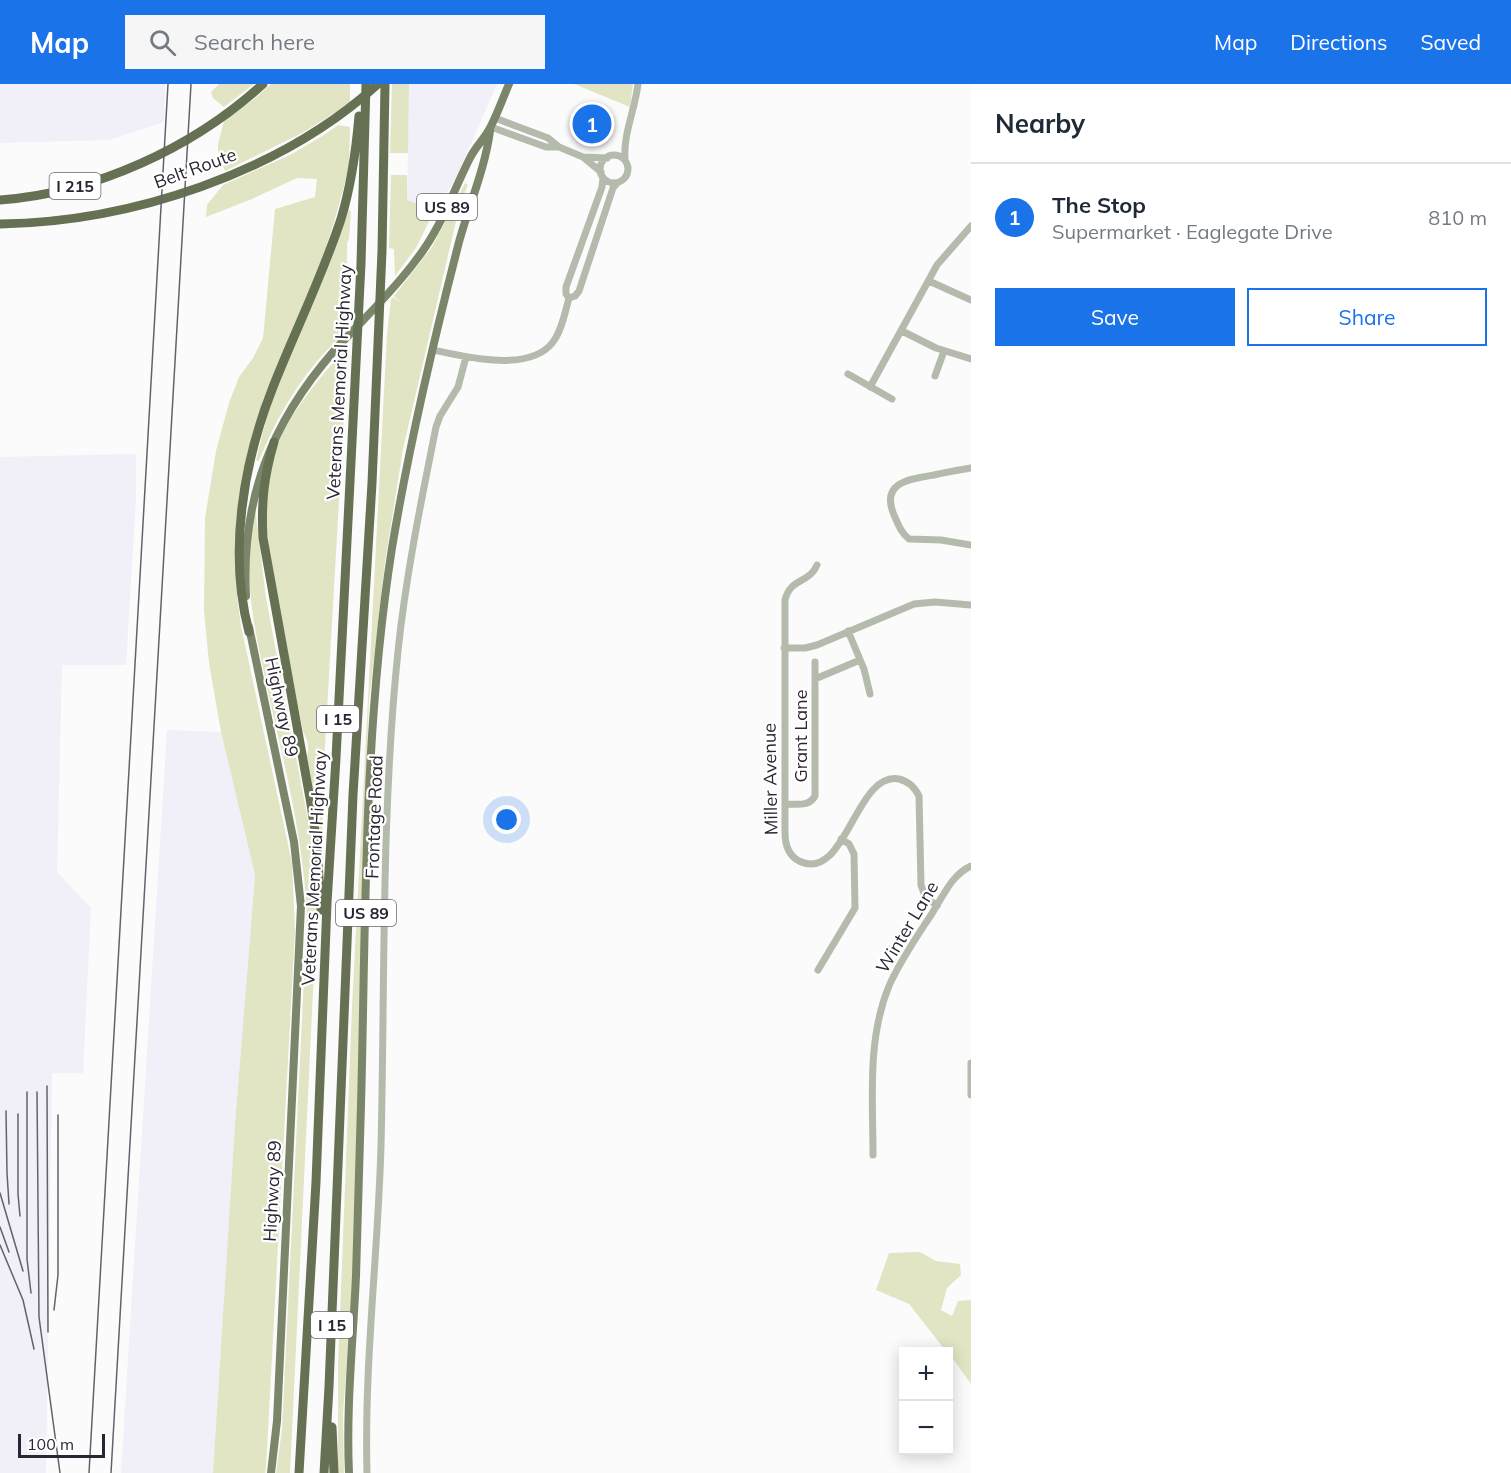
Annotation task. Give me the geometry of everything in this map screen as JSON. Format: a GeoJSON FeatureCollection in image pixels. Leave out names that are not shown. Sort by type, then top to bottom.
{"type":"FeatureCollection","features":[{"type":"Feature","properties":{"kind":"highway","name":"Belt Route"},"geometry":{"type":"LineString","coordinates":[[0,200],[68,188],[108,176],[147,160],[222,117],[263,84]]}},
{"type":"Feature","properties":{"kind":"highway"},"geometry":{"type":"LineString","coordinates":[[249,632],[242,600],[240,558],[243,507],[251,461],[273,388],[341,219],[352,173],[364,84]]}},
{"type":"Feature","properties":{"kind":"highway","name":"Veterans Memorial Highway"},"geometry":{"type":"LineString","coordinates":[[298,1473],[316,1182],[324,956],[361,264],[364,84]]}},
{"type":"Feature","properties":{"kind":"highway","name":"Belt Route"},"geometry":{"type":"LineString","coordinates":[[0,224],[68,219],[144,203],[222,178],[295,144],[346,111],[378,84]]}},
{"type":"Feature","properties":{"kind":"highway","name":"Veterans Memorial Highway"},"geometry":{"type":"LineString","coordinates":[[324,1473],[353,795],[374,448],[382,251],[385,84]]}},
{"type":"Feature","properties":{"kind":"highway"},"geometry":{"type":"LineString","coordinates":[[274,442],[262,494],[263,538],[317,845],[324,956]]}},
{"type":"Feature","properties":{"kind":"highway"},"geometry":{"type":"LineString","coordinates":[[329,1387],[334,1473]]}},
{"type":"Feature","properties":{"kind":"main road","name":"Highway 89"},"geometry":{"type":"LineString","coordinates":[[271,1473],[277,1421],[301,917],[300,884],[294,842],[249,632],[245,569],[248,532],[255,492],[267,454],[303,390],[336,348],[417,260],[438,227],[472,153],[491,127],[509,84]]}},
{"type":"Feature","properties":{"kind":"main road","name":"Highway 89"},"geometry":{"type":"LineString","coordinates":[[349,1473],[348,1421],[356,1263],[369,785],[375,692],[393,547],[433,350],[463,226],[487,152],[491,127]]}},
{"type":"Feature","properties":{"kind":"street"},"geometry":{"type":"LineString","coordinates":[[569,298],[575,296],[579,291],[613,188],[628,173],[624,141],[635,105],[638,84]]}},
{"type":"Feature","properties":{"kind":"street"},"geometry":{"type":"LineString","coordinates":[[495,118],[548,138],[559,147],[583,157],[609,182],[617,183]]}},
{"type":"Feature","properties":{"kind":"street"},"geometry":{"type":"LineString","coordinates":[[491,127],[546,147],[559,147]]}},
{"type":"Feature","properties":{"kind":"street"},"geometry":{"type":"LineString","coordinates":[[433,350],[466,357],[520,359],[538,355],[548,348],[555,339],[569,298],[566,294],[566,287],[602,187],[602,162],[624,141]]}},
{"type":"Feature","properties":{"kind":"street"},"geometry":{"type":"LineString","coordinates":[[583,157],[620,157],[625,160]]}},
{"type":"Feature","properties":{"kind":"street"},"geometry":{"type":"LineString","coordinates":[[870,387],[940,261],[967,237],[971,226]]}},
{"type":"Feature","properties":{"kind":"street"},"geometry":{"type":"LineString","coordinates":[[929,281],[971,300]]}},
{"type":"Feature","properties":{"kind":"street"},"geometry":{"type":"LineString","coordinates":[[902,331],[944,351],[971,359]]}},
{"type":"Feature","properties":{"kind":"street"},"geometry":{"type":"LineString","coordinates":[[935,376],[944,351]]}},
{"type":"Feature","properties":{"kind":"street","name":"Frontage Road"},"geometry":{"type":"LineString","coordinates":[[367,1473],[367,1396],[379,1207],[389,792],[398,658],[411,556],[436,427],[458,387],[466,357]]}},
{"type":"Feature","properties":{"kind":"street"},"geometry":{"type":"LineString","coordinates":[[848,374],[892,399]]}},
{"type":"Feature","properties":{"kind":"street"},"geometry":{"type":"LineString","coordinates":[[971,468],[905,480],[895,488],[891,499],[891,506],[902,532],[909,539],[941,540],[971,545]]}},
{"type":"Feature","properties":{"kind":"street","name":"Miller Avenue"},"geometry":{"type":"LineString","coordinates":[[818,565],[814,572],[794,584],[788,592],[785,605],[786,843],[789,851],[798,860],[810,864],[821,862],[830,856],[878,784],[892,779],[902,779],[916,790],[920,800],[922,889],[927,899],[937,906]]}},
{"type":"Feature","properties":{"kind":"street"},"geometry":{"type":"LineString","coordinates":[[784,648],[811,646],[914,604],[935,602],[971,604]]}},
{"type":"Feature","properties":{"kind":"street"},"geometry":{"type":"LineString","coordinates":[[848,631],[870,694]]}},
{"type":"Feature","properties":{"kind":"street","name":"Grant Lane"},"geometry":{"type":"LineString","coordinates":[[815,679],[860,660]]}},
{"type":"Feature","properties":{"kind":"street","name":"Grant Lane"},"geometry":{"type":"LineString","coordinates":[[785,804],[807,804],[815,796],[814,662]]}},
{"type":"Feature","properties":{"kind":"street"},"geometry":{"type":"LineString","coordinates":[[818,970],[855,908],[854,854],[849,844],[842,839]]}},
{"type":"Feature","properties":{"kind":"street","name":"Winter Lane"},"geometry":{"type":"LineString","coordinates":[[873,1155],[874,1055],[879,1016],[889,986],[897,969],[954,878],[971,866]]}},
{"type":"Feature","properties":{"kind":"street"},"geometry":{"type":"LineString","coordinates":[[971,1063],[971,1095]]}},
{"type":"Feature","properties":{"kind":"shaded area"},"geometry":{"type":"Polygon","coordinates":[[[0,84],[165,84],[164,122],[109,140],[0,143],[0,84]]]}},
{"type":"Feature","properties":{"kind":"shaded area"},"geometry":{"type":"Polygon","coordinates":[[[409,84],[497,84],[455,180],[435,209],[407,200],[409,84]]]}},
{"type":"Feature","properties":{"kind":"shaded area"},"geometry":{"type":"Polygon","coordinates":[[[136,454],[136,498],[126,665],[62,665],[57,872],[91,908],[83,1073],[52,1073],[46,1473],[0,1473],[0,457],[136,454]]]}},
{"type":"Feature","properties":{"kind":"shaded area"},"geometry":{"type":"Polygon","coordinates":[[[167,730],[221,732],[255,875],[235,1124],[213,1473],[121,1473],[167,730]]]}},
{"type":"Feature","properties":{"kind":"green space"},"geometry":{"type":"Polygon","coordinates":[[[219,84],[254,84],[224,107],[213,98],[211,92],[219,84]]]}},
{"type":"Feature","properties":{"kind":"green space"},"geometry":{"type":"Polygon","coordinates":[[[271,84],[350,84],[350,103],[304,132],[225,171],[218,152],[224,121],[271,84]]]}},
{"type":"Feature","properties":{"kind":"green space"},"geometry":{"type":"Polygon","coordinates":[[[392,84],[409,84],[408,153],[390,153],[392,84]]]}},
{"type":"Feature","properties":{"kind":"green space"},"geometry":{"type":"Polygon","coordinates":[[[574,84],[633,84],[630,107],[574,84]]]}},
{"type":"Feature","properties":{"kind":"green space"},"geometry":{"type":"Polygon","coordinates":[[[338,125],[350,127],[349,168],[323,256],[263,400],[248,451],[236,554],[237,597],[241,626],[292,863],[295,930],[266,1468],[265,1473],[213,1473],[235,1124],[255,875],[221,732],[209,663],[204,611],[205,518],[216,451],[229,403],[239,377],[253,358],[263,338],[275,209],[315,197],[317,179],[297,178],[206,217],[207,205],[223,185],[290,155],[338,125]]]}},
{"type":"Feature","properties":{"kind":"green space"},"geometry":{"type":"Polygon","coordinates":[[[391,175],[407,175],[407,200],[435,209],[416,248],[395,276],[394,249],[389,248],[391,175]]]}},
{"type":"Feature","properties":{"kind":"green space"},"geometry":{"type":"Polygon","coordinates":[[[465,183],[468,185],[460,204],[403,449],[385,562],[369,701],[355,1246],[343,1414],[344,1473],[338,1473],[338,1366],[352,1007],[387,334],[391,299],[393,297],[401,303],[394,296],[432,247],[465,183]]]}},
{"type":"Feature","properties":{"kind":"green space"},"geometry":{"type":"Polygon","coordinates":[[[348,210],[351,211],[347,243],[345,396],[324,762],[322,844],[320,844],[307,756],[308,743],[303,731],[270,559],[266,505],[270,468],[281,437],[308,394],[339,356],[336,341],[301,382],[282,412],[259,461],[256,460],[270,405],[348,210]]]}},
{"type":"Feature","properties":{"kind":"green space"},"geometry":{"type":"Polygon","coordinates":[[[255,507],[266,598],[314,852],[316,883],[315,948],[290,1473],[276,1473],[282,1429],[307,917],[294,810],[251,604],[249,579],[255,507]]]}},
{"type":"Feature","properties":{"kind":"green space"},"geometry":{"type":"Polygon","coordinates":[[[920,1252],[936,1261],[960,1264],[961,1275],[947,1288],[941,1310],[952,1316],[958,1301],[971,1300],[971,1384],[953,1359],[953,1347],[943,1347],[909,1304],[876,1290],[889,1253],[920,1252]]]}},
{"type":"Feature","properties":{"kind":"railway"},"geometry":{"type":"LineString","coordinates":[[89,1473],[168,84]]}},
{"type":"Feature","properties":{"kind":"railway"},"geometry":{"type":"LineString","coordinates":[[111,1473],[191,84]]}},
{"type":"Feature","properties":{"kind":"railway"},"geometry":{"type":"LineString","coordinates":[[47,1086],[48,1332]]}},
{"type":"Feature","properties":{"kind":"railway"},"geometry":{"type":"LineString","coordinates":[[27,1092],[27,1259],[31,1293]]}},
{"type":"Feature","properties":{"kind":"railway"},"geometry":{"type":"LineString","coordinates":[[37,1092],[39,1317],[60,1473]]}},
{"type":"Feature","properties":{"kind":"railway"},"geometry":{"type":"LineString","coordinates":[[6,1111],[9,1204]]}},
{"type":"Feature","properties":{"kind":"railway"},"geometry":{"type":"LineString","coordinates":[[18,1114],[20,1216]]}},
{"type":"Feature","properties":{"kind":"railway"},"geometry":{"type":"LineString","coordinates":[[54,1310],[58,1275],[58,1115]]}},
{"type":"Feature","properties":{"kind":"railway"},"geometry":{"type":"LineString","coordinates":[[0,1193],[23,1271]]}},
{"type":"Feature","properties":{"kind":"railway"},"geometry":{"type":"LineString","coordinates":[[0,1227],[9,1252]]}},
{"type":"Feature","properties":{"kind":"railway"},"geometry":{"type":"LineString","coordinates":[[0,1245],[23,1300],[34,1349]]}},
{"type":"Feature","properties":{"kind":"place","name":"The Stop"},"geometry":{"type":"Point","coordinates":[592,124]}}]}
